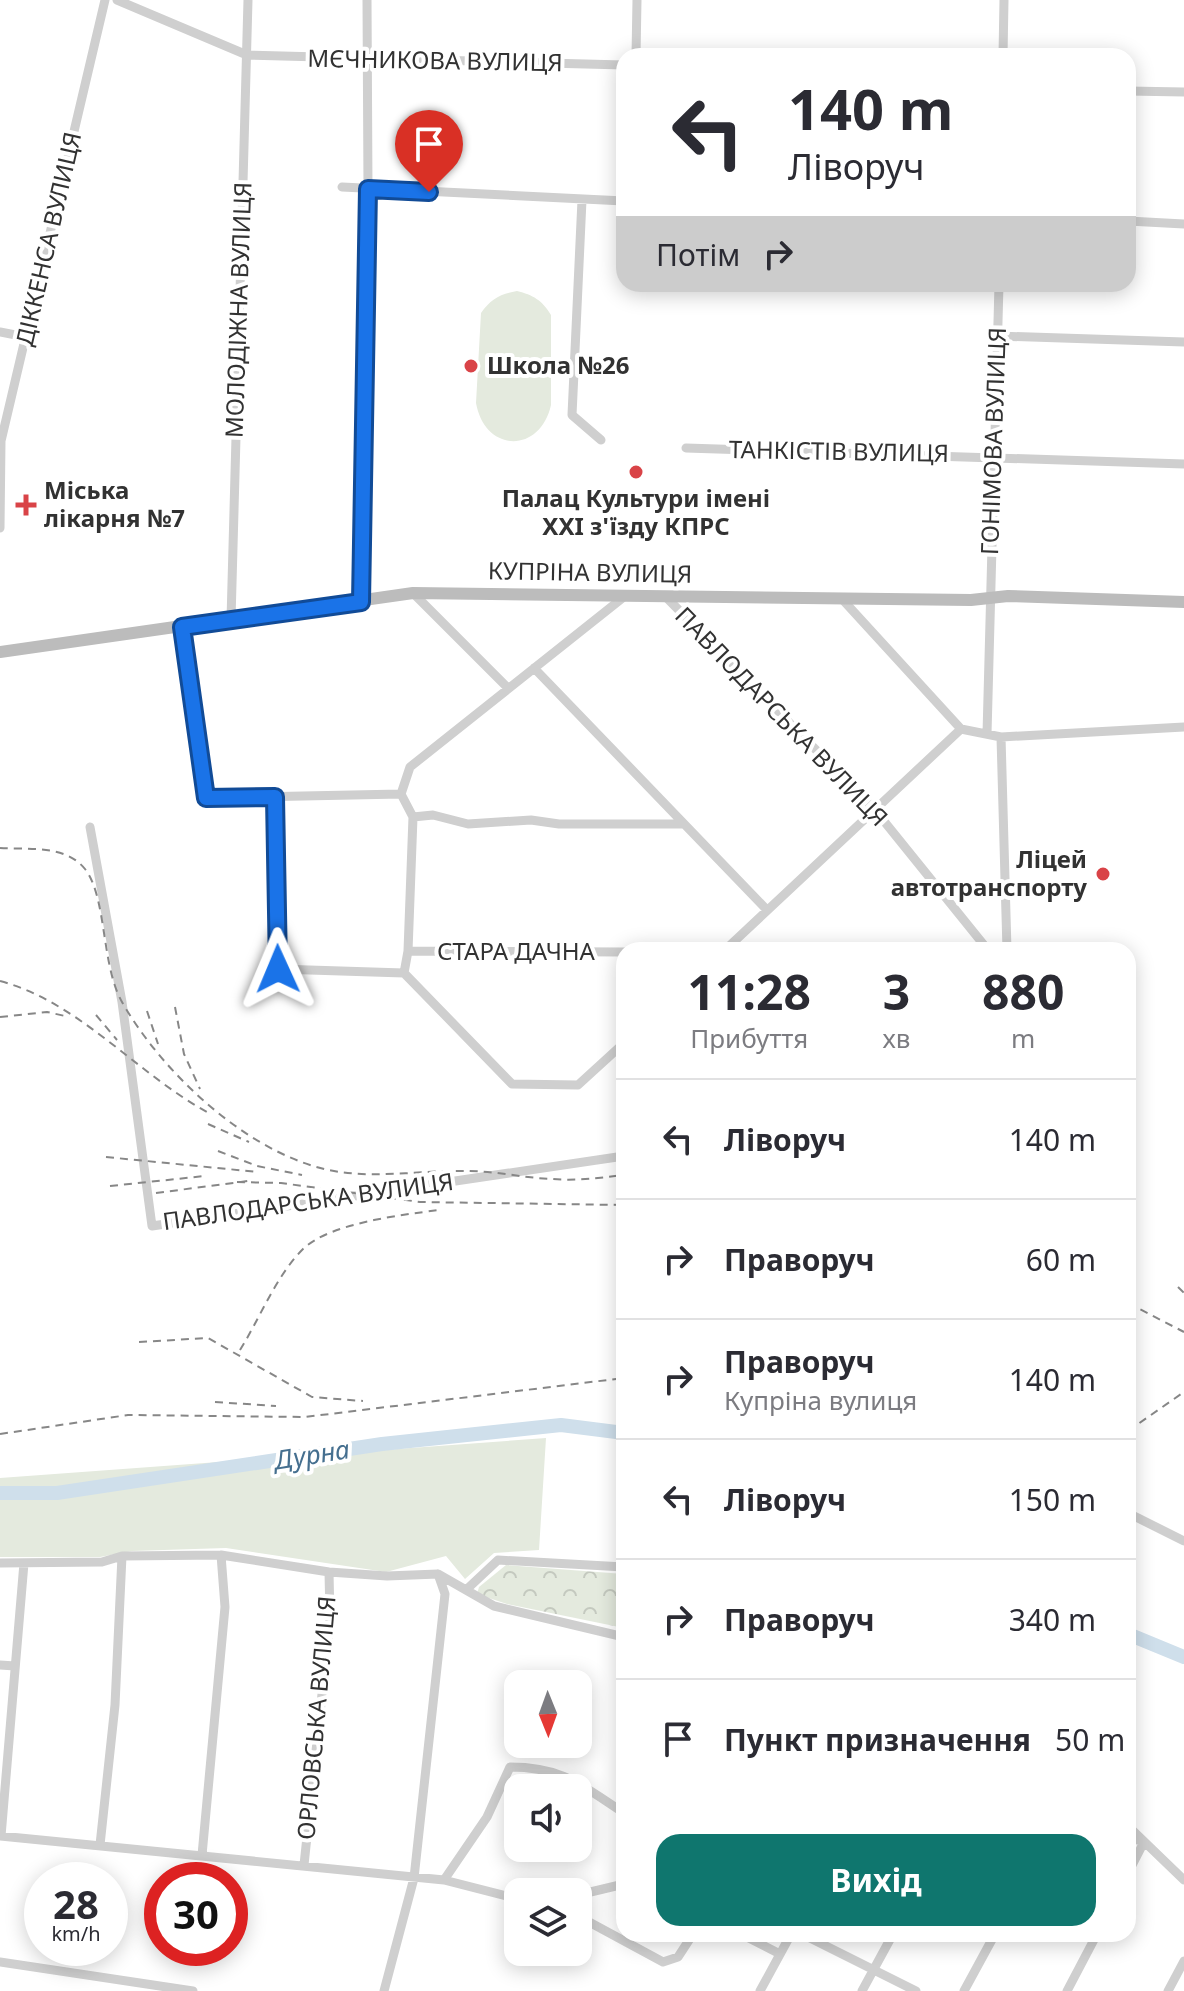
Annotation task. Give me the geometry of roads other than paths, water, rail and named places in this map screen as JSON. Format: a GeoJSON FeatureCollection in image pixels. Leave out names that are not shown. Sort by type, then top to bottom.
{"type":"FeatureCollection","features":[{"type":"Feature","properties":{"kind":"main road","name":"КУПРІНА ВУЛИЦЯ"},"geometry":{"type":"LineString","coordinates":[[0,652],[413,593],[842,599],[988,599],[1008,596],[1184,602]]}},
{"type":"Feature","properties":{"kind":"street","name":"ДІККЕНСА ВУЛИЦЯ"},"geometry":{"type":"LineString","coordinates":[[0,528],[1,441],[105,0]]}},
{"type":"Feature","properties":{"kind":"street"},"geometry":{"type":"LineString","coordinates":[[117,0],[247,55]]}},
{"type":"Feature","properties":{"kind":"street","name":"МОЛОДІЖНА ВУЛИЦЯ"},"geometry":{"type":"LineString","coordinates":[[231,620],[248,0]]}},
{"type":"Feature","properties":{"kind":"street"},"geometry":{"type":"LineString","coordinates":[[361,602],[368,189],[367,0]]}},
{"type":"Feature","properties":{"kind":"street"},"geometry":{"type":"LineString","coordinates":[[636,48],[637,0]]}},
{"type":"Feature","properties":{"kind":"street"},"geometry":{"type":"LineString","coordinates":[[1003,48],[1004,0]]}},
{"type":"Feature","properties":{"kind":"street","name":"МЄЧНИКОВА ВУЛИЦЯ"},"geometry":{"type":"LineString","coordinates":[[247,55],[616,65]]}},
{"type":"Feature","properties":{"kind":"street"},"geometry":{"type":"LineString","coordinates":[[1136,91],[1184,92]]}},
{"type":"Feature","properties":{"kind":"street"},"geometry":{"type":"LineString","coordinates":[[342,187],[616,201]]}},
{"type":"Feature","properties":{"kind":"street"},"geometry":{"type":"LineString","coordinates":[[582,200],[572,415],[601,440]]}},
{"type":"Feature","properties":{"kind":"street"},"geometry":{"type":"LineString","coordinates":[[1136,221],[1184,224]]}},
{"type":"Feature","properties":{"kind":"street","name":"ГОНІМОВА ВУЛИЦЯ"},"geometry":{"type":"LineString","coordinates":[[987,734],[988,599],[999,292]]}},
{"type":"Feature","properties":{"kind":"street"},"geometry":{"type":"LineString","coordinates":[[0,332],[26,337]]}},
{"type":"Feature","properties":{"kind":"street"},"geometry":{"type":"LineString","coordinates":[[998,336],[1184,342]]}},
{"type":"Feature","properties":{"kind":"street","name":"ТАНКІСТІВ ВУЛИЦЯ"},"geometry":{"type":"LineString","coordinates":[[686,448],[1184,464]]}},
{"type":"Feature","properties":{"kind":"street"},"geometry":{"type":"LineString","coordinates":[[413,593],[508,688]]}},
{"type":"Feature","properties":{"kind":"street"},"geometry":{"type":"LineString","coordinates":[[404,973],[408,951],[413,817],[401,794],[410,767],[625,596]]}},
{"type":"Feature","properties":{"kind":"street","name":"ПАВЛОДАРСЬКА ВУЛИЦЯ"},"geometry":{"type":"LineString","coordinates":[[665,596],[875,810],[982,942]]}},
{"type":"Feature","properties":{"kind":"street"},"geometry":{"type":"LineString","coordinates":[[842,599],[961,729],[1001,737],[1184,727]]}},
{"type":"Feature","properties":{"kind":"street"},"geometry":{"type":"LineString","coordinates":[[182,627],[206,798],[401,794]]}},
{"type":"Feature","properties":{"kind":"street"},"geometry":{"type":"LineString","coordinates":[[534,668],[767,910]]}},
{"type":"Feature","properties":{"kind":"street"},"geometry":{"type":"LineString","coordinates":[[733,942],[961,729]]}},
{"type":"Feature","properties":{"kind":"street"},"geometry":{"type":"LineString","coordinates":[[1001,737],[1007,942]]}},
{"type":"Feature","properties":{"kind":"street"},"geometry":{"type":"LineString","coordinates":[[275,797],[278,969],[404,973],[512,1084],[578,1085],[616,1050]]}},
{"type":"Feature","properties":{"kind":"street"},"geometry":{"type":"LineString","coordinates":[[413,817],[433,815],[468,824],[531,820],[559,824],[684,824]]}},
{"type":"Feature","properties":{"kind":"street","name":"ПАВЛОДАРСЬКА ВУЛИЦЯ"},"geometry":{"type":"LineString","coordinates":[[90,827],[122,1002],[152,1226],[616,1157]]}},
{"type":"Feature","properties":{"kind":"street","name":"СТАРА ДАЧНА"},"geometry":{"type":"LineString","coordinates":[[408,951],[616,952]]}},
{"type":"Feature","properties":{"kind":"street"},"geometry":{"type":"LineString","coordinates":[[1136,1517],[1184,1541]]}},
{"type":"Feature","properties":{"kind":"street"},"geometry":{"type":"LineString","coordinates":[[202,1855],[225,1607],[221,1555]]}},
{"type":"Feature","properties":{"kind":"street"},"geometry":{"type":"LineString","coordinates":[[0,1563],[102,1562],[122,1556],[221,1555],[329,1572],[387,1576],[438,1574],[494,1606],[616,1635]]}},
{"type":"Feature","properties":{"kind":"street"},"geometry":{"type":"LineString","coordinates":[[100,1845],[115,1705],[122,1556]]}},
{"type":"Feature","properties":{"kind":"street"},"geometry":{"type":"LineString","coordinates":[[466,1590],[498,1560],[616,1567]]}},
{"type":"Feature","properties":{"kind":"street"},"geometry":{"type":"LineString","coordinates":[[24,1563],[0,1836],[444,1880],[504,1895]]}},
{"type":"Feature","properties":{"kind":"street","name":"ОРЛОВСЬКА ВУЛИЦЯ"},"geometry":{"type":"LineString","coordinates":[[304,1865],[330,1618],[329,1572]]}},
{"type":"Feature","properties":{"kind":"street"},"geometry":{"type":"LineString","coordinates":[[384,1991],[414,1878],[445,1594],[438,1574]]}},
{"type":"Feature","properties":{"kind":"street"},"geometry":{"type":"LineString","coordinates":[[0,1665],[15,1666]]}},
{"type":"Feature","properties":{"kind":"street"},"geometry":{"type":"LineString","coordinates":[[444,1880],[487,1817],[510,1767],[537,1767],[571,1777],[616,1808]]}},
{"type":"Feature","properties":{"kind":"street"},"geometry":{"type":"LineString","coordinates":[[1136,1834],[1184,1880]]}},
{"type":"Feature","properties":{"kind":"street"},"geometry":{"type":"LineString","coordinates":[[1136,1840],[1144,1842]]}},
{"type":"Feature","properties":{"kind":"street"},"geometry":{"type":"LineString","coordinates":[[1136,1858],[1144,1842]]}},
{"type":"Feature","properties":{"kind":"street"},"geometry":{"type":"LineString","coordinates":[[592,1892],[616,1886]]}},
{"type":"Feature","properties":{"kind":"street"},"geometry":{"type":"LineString","coordinates":[[592,1924],[616,1937]]}},
{"type":"Feature","properties":{"kind":"street"},"geometry":{"type":"LineString","coordinates":[[626,1942],[663,1962],[678,1957],[688,1942]]}},
{"type":"Feature","properties":{"kind":"street"},"geometry":{"type":"LineString","coordinates":[[757,1942],[780,1954]]}},
{"type":"Feature","properties":{"kind":"street"},"geometry":{"type":"LineString","coordinates":[[760,1991],[787,1942]]}},
{"type":"Feature","properties":{"kind":"street"},"geometry":{"type":"LineString","coordinates":[[818,1942],[916,1991]]}},
{"type":"Feature","properties":{"kind":"street"},"geometry":{"type":"LineString","coordinates":[[862,1991],[889,1942]]}},
{"type":"Feature","properties":{"kind":"street"},"geometry":{"type":"LineString","coordinates":[[964,1991],[991,1942]]}},
{"type":"Feature","properties":{"kind":"street"},"geometry":{"type":"LineString","coordinates":[[1067,1991],[1093,1942]]}},
{"type":"Feature","properties":{"kind":"street"},"geometry":{"type":"LineString","coordinates":[[1168,1991],[1184,1961]]}},
{"type":"Feature","properties":{"kind":"street"},"geometry":{"type":"LineString","coordinates":[[0,1962],[193,1991]]}},
{"type":"Feature","properties":{"kind":"waterway","name":"Дурна"},"geometry":{"type":"LineString","coordinates":[[0,1493],[57,1493],[382,1444],[561,1425],[616,1432]]}},
{"type":"Feature","properties":{"kind":"waterway","name":"Дурна"},"geometry":{"type":"LineString","coordinates":[[1136,1637],[1184,1657]]}},
{"type":"Feature","properties":{"kind":"railway"},"geometry":{"type":"LineString","coordinates":[[0,848],[57,852],[77,861],[85,869],[97,896],[115,987],[140,1030],[187,1085],[215,1110],[276,1151],[308,1164],[356,1174],[478,1171],[570,1180],[616,1176]]}},
{"type":"Feature","properties":{"kind":"railway"},"geometry":{"type":"LineString","coordinates":[[0,981],[56,1005],[207,1112]]}},
{"type":"Feature","properties":{"kind":"railway"},"geometry":{"type":"LineString","coordinates":[[175,1007],[184,1054],[200,1089]]}},
{"type":"Feature","properties":{"kind":"railway"},"geometry":{"type":"LineString","coordinates":[[147,1011],[158,1044]]}},
{"type":"Feature","properties":{"kind":"railway"},"geometry":{"type":"LineString","coordinates":[[0,1017],[47,1012],[65,1016]]}},
{"type":"Feature","properties":{"kind":"railway"},"geometry":{"type":"LineString","coordinates":[[96,1015],[117,1040]]}},
{"type":"Feature","properties":{"kind":"railway"},"geometry":{"type":"LineString","coordinates":[[208,1124],[249,1142]]}},
{"type":"Feature","properties":{"kind":"railway"},"geometry":{"type":"LineString","coordinates":[[218,1151],[257,1166],[302,1175]]}},
{"type":"Feature","properties":{"kind":"railway"},"geometry":{"type":"LineString","coordinates":[[106,1157],[258,1172]]}},
{"type":"Feature","properties":{"kind":"railway"},"geometry":{"type":"LineString","coordinates":[[110,1186],[205,1176]]}},
{"type":"Feature","properties":{"kind":"railway"},"geometry":{"type":"LineString","coordinates":[[156,1193],[248,1181]]}},
{"type":"Feature","properties":{"kind":"railway"},"geometry":{"type":"LineString","coordinates":[[237,1182],[281,1183],[420,1202],[616,1205]]}},
{"type":"Feature","properties":{"kind":"railway"},"geometry":{"type":"LineString","coordinates":[[240,1350],[293,1260],[315,1240],[367,1222],[439,1210]]}},
{"type":"Feature","properties":{"kind":"railway"},"geometry":{"type":"LineString","coordinates":[[1178,1287],[1184,1293]]}},
{"type":"Feature","properties":{"kind":"railway"},"geometry":{"type":"LineString","coordinates":[[1136,1307],[1184,1332]]}},
{"type":"Feature","properties":{"kind":"railway"},"geometry":{"type":"LineString","coordinates":[[139,1342],[208,1338],[312,1397],[363,1401]]}},
{"type":"Feature","properties":{"kind":"railway"},"geometry":{"type":"LineString","coordinates":[[0,1434],[128,1415],[305,1417],[616,1379]]}},
{"type":"Feature","properties":{"kind":"railway"},"geometry":{"type":"LineString","coordinates":[[1136,1425],[1184,1392]]}},
{"type":"Feature","properties":{"kind":"railway"},"geometry":{"type":"LineString","coordinates":[[215,1402],[276,1406]]}},
{"type":"Feature","properties":{"kind":"place","name":"Школа №26"},"geometry":{"type":"Point","coordinates":[471,366]}},
{"type":"Feature","properties":{"kind":"place","name":"Палац Культури імені XXI з'їзду КПРС"},"geometry":{"type":"Point","coordinates":[636,472]}},
{"type":"Feature","properties":{"kind":"place","name":"Міська лікарня №7"},"geometry":{"type":"Point","coordinates":[26,505]}},
{"type":"Feature","properties":{"kind":"place","name":"Ліцей автотранспорту"},"geometry":{"type":"Point","coordinates":[1103,874]}}]}
